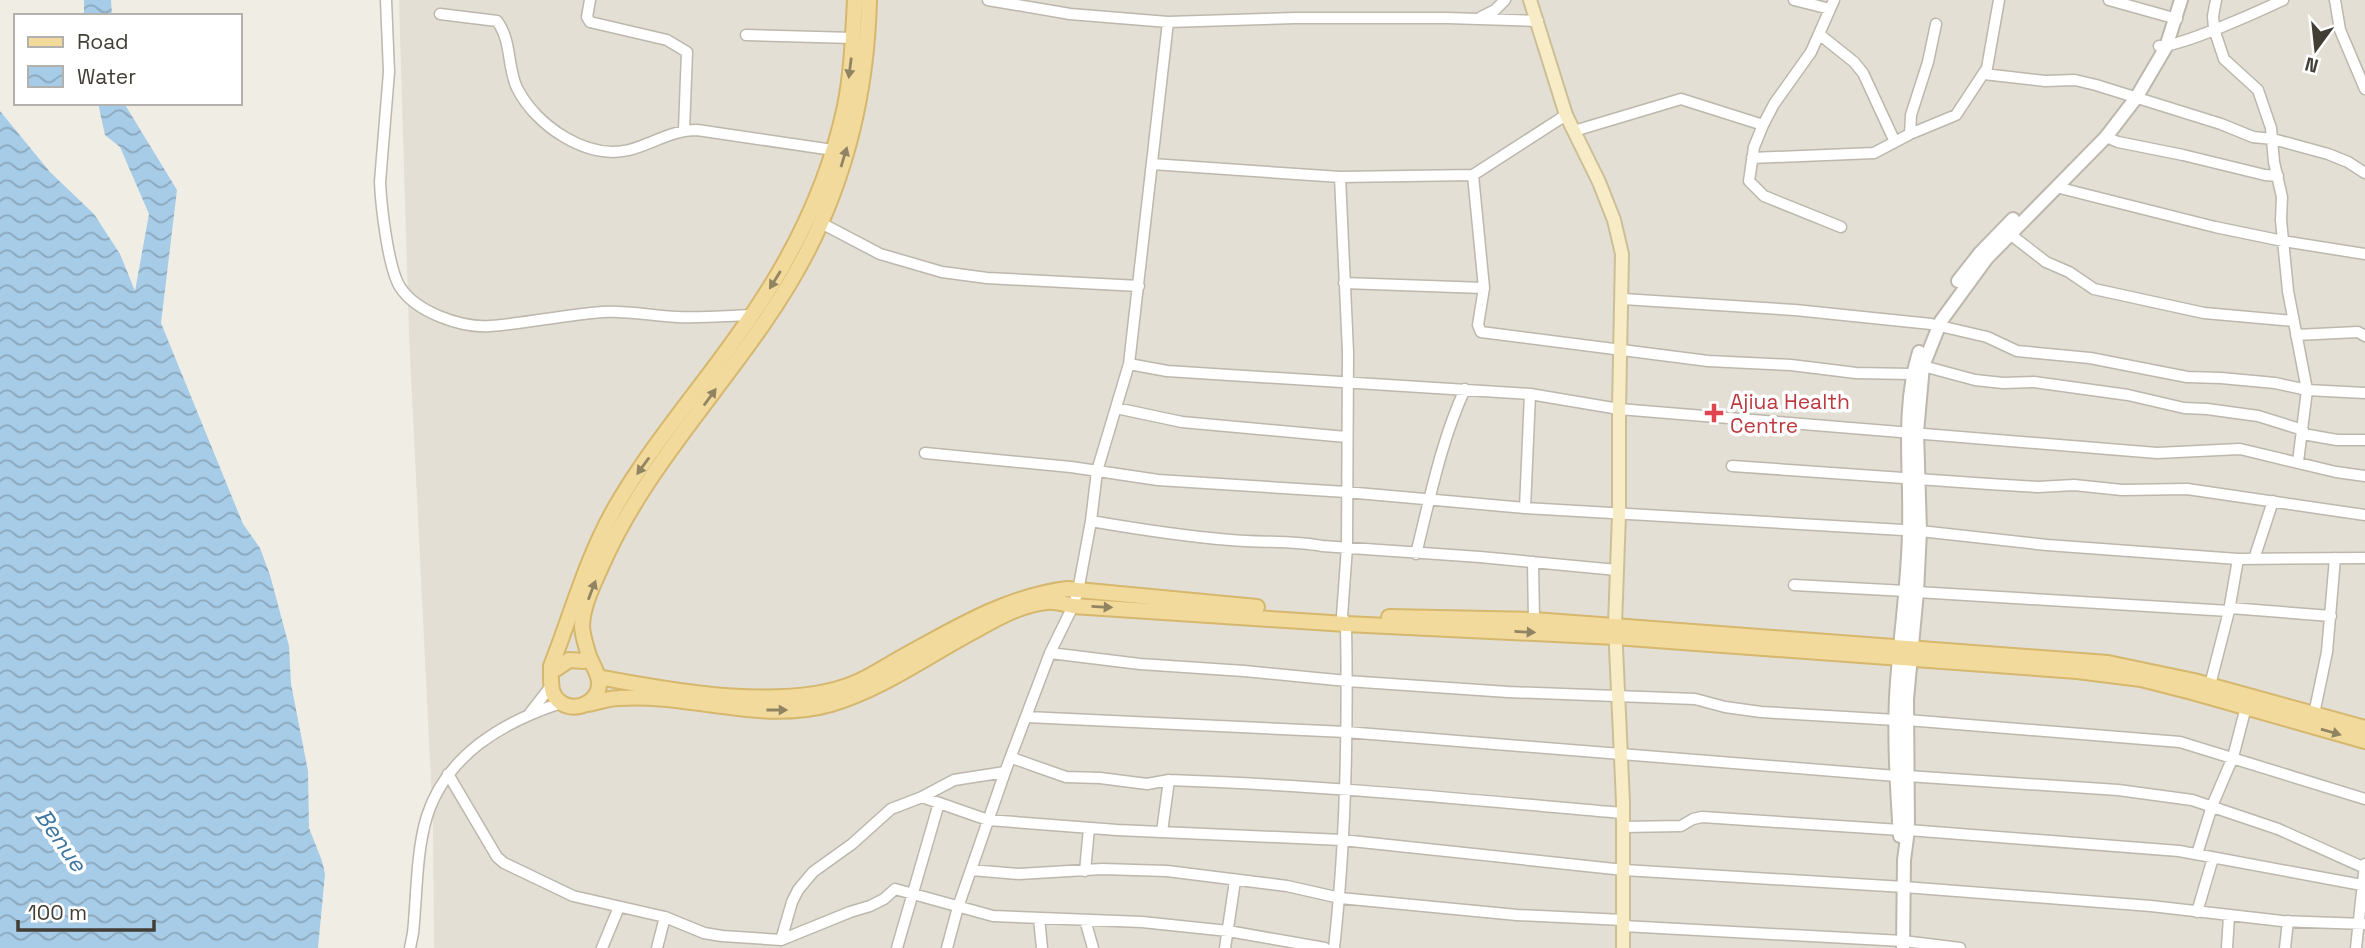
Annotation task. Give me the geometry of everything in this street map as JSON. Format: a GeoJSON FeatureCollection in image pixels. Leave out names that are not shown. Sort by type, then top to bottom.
{"type":"FeatureCollection","features":[{"type":"Feature","properties":{"kind":"main road"},"geometry":{"type":"LineString","coordinates":[[1530,0],[1566,115],[1600,182],[1614,220],[1622,254],[1615,631],[1622,755],[1623,948]]}},
{"type":"Feature","properties":{"kind":"main road"},"geometry":{"type":"LineString","coordinates":[[868,1],[853,38],[845,105],[820,192],[777,278],[634,477],[615,509],[582,577],[551,666],[551,686],[561,703],[574,707],[617,698],[651,698],[759,710],[793,710],[829,705],[862,694],[962,637],[1013,612],[1049,601],[1073,606],[1615,631],[1906,653],[2108,663],[2210,685],[2365,728]]}},
{"type":"Feature","properties":{"kind":"main road"},"geometry":{"type":"LineString","coordinates":[[588,704],[597,692],[598,677],[589,656],[582,627],[584,610],[606,556],[627,515],[787,288],[821,223],[858,108],[868,1]]}},
{"type":"Feature","properties":{"kind":"main road"},"geometry":{"type":"LineString","coordinates":[[598,677],[653,687],[759,698],[825,694],[856,683],[993,609],[1020,598],[1067,589],[1344,620],[1534,620],[1615,631]]}},
{"type":"Feature","properties":{"kind":"main road"},"geometry":{"type":"LineString","coordinates":[[1906,653],[2141,679],[2365,741]]}},
{"type":"Feature","properties":{"kind":"main road"},"geometry":{"type":"LineString","coordinates":[[551,666],[556,669],[569,660],[584,661],[589,656]]}},
{"type":"Feature","properties":{"kind":"street"},"geometry":{"type":"LineString","coordinates":[[386,0],[389,72],[380,182],[381,200],[391,263],[400,287],[418,305],[450,320],[489,326],[605,312],[679,317],[752,315]]}},
{"type":"Feature","properties":{"kind":"street"},"geometry":{"type":"LineString","coordinates":[[590,0],[587,18],[590,22],[667,40],[687,52],[684,130]]}},
{"type":"Feature","properties":{"kind":"street"},"geometry":{"type":"LineString","coordinates":[[989,0],[1026,3],[1070,14],[1168,22],[1296,18],[1477,18],[1538,21]]}},
{"type":"Feature","properties":{"kind":"street"},"geometry":{"type":"LineString","coordinates":[[1477,18],[1495,10],[1505,0]]}},
{"type":"Feature","properties":{"kind":"street"},"geometry":{"type":"LineString","coordinates":[[1794,0],[1832,4],[1803,65],[1774,104],[1763,125],[1752,158],[1749,181],[1764,196],[1841,228]]}},
{"type":"Feature","properties":{"kind":"street"},"geometry":{"type":"LineString","coordinates":[[1752,158],[1874,153],[1910,134],[1956,115],[1987,68],[1999,0]]}},
{"type":"Feature","properties":{"kind":"street"},"geometry":{"type":"LineString","coordinates":[[2109,0],[2173,18]]}},
{"type":"Feature","properties":{"kind":"street"},"geometry":{"type":"LineString","coordinates":[[2173,18],[2175,0]]}},
{"type":"Feature","properties":{"kind":"street"},"geometry":{"type":"LineString","coordinates":[[2006,231],[2056,187],[2106,137],[2162,46],[2181,0]]}},
{"type":"Feature","properties":{"kind":"street"},"geometry":{"type":"LineString","coordinates":[[2216,0],[2214,29],[2224,59],[2258,90],[2273,139],[2274,162],[2282,197],[2283,241],[2296,335],[2307,390],[2298,463]]}},
{"type":"Feature","properties":{"kind":"street"},"geometry":{"type":"LineString","coordinates":[[2162,46],[2214,29],[2283,0]]}},
{"type":"Feature","properties":{"kind":"street"},"geometry":{"type":"LineString","coordinates":[[2335,0],[2340,30],[2365,89]]}},
{"type":"Feature","properties":{"kind":"street"},"geometry":{"type":"LineString","coordinates":[[440,13],[496,22],[506,37],[516,87],[528,105],[571,142],[615,152],[631,150],[684,130],[833,150]]}},
{"type":"Feature","properties":{"kind":"street"},"geometry":{"type":"LineString","coordinates":[[947,948],[1005,772],[1050,653],[1078,591],[1097,471],[1129,364],[1168,22]]}},
{"type":"Feature","properties":{"kind":"street"},"geometry":{"type":"LineString","coordinates":[[1910,134],[1912,115],[1936,24]]}},
{"type":"Feature","properties":{"kind":"street"},"geometry":{"type":"LineString","coordinates":[[746,34],[853,38]]}},
{"type":"Feature","properties":{"kind":"street"},"geometry":{"type":"LineString","coordinates":[[1819,34],[1854,62],[1863,73],[1895,142]]}},
{"type":"Feature","properties":{"kind":"street"},"geometry":{"type":"LineString","coordinates":[[1984,74],[2045,81],[2075,80],[2204,118],[2253,137],[2273,139],[2328,154],[2365,173]]}},
{"type":"Feature","properties":{"kind":"street"},"geometry":{"type":"LineString","coordinates":[[1903,945],[1902,720],[1914,531],[1911,374],[1935,325],[2006,231],[2133,97]]}},
{"type":"Feature","properties":{"kind":"street"},"geometry":{"type":"LineString","coordinates":[[1574,131],[1681,99],[1763,125]]}},
{"type":"Feature","properties":{"kind":"street"},"geometry":{"type":"LineString","coordinates":[[1152,164],[1340,177],[1473,175],[1566,115]]}},
{"type":"Feature","properties":{"kind":"street"},"geometry":{"type":"LineString","coordinates":[[2106,137],[2141,148],[2278,176]]}},
{"type":"Feature","properties":{"kind":"street"},"geometry":{"type":"LineString","coordinates":[[1473,175],[1484,288],[1478,325],[1481,332],[1708,361],[1791,365],[1856,373],[1911,374]]}},
{"type":"Feature","properties":{"kind":"street"},"geometry":{"type":"LineString","coordinates":[[1334,948],[1340,898],[1347,681],[1344,620],[1348,380],[1340,177]]}},
{"type":"Feature","properties":{"kind":"street"},"geometry":{"type":"LineString","coordinates":[[2056,187],[2067,192],[2283,241],[2365,254]]}},
{"type":"Feature","properties":{"kind":"street"},"geometry":{"type":"LineString","coordinates":[[821,223],[880,254],[942,272],[987,278],[1139,286]]}},
{"type":"Feature","properties":{"kind":"street"},"geometry":{"type":"LineString","coordinates":[[2006,231],[2046,262],[2069,272],[2094,289],[2204,313],[2294,321]]}},
{"type":"Feature","properties":{"kind":"street"},"geometry":{"type":"LineString","coordinates":[[1344,283],[1484,288]]}},
{"type":"Feature","properties":{"kind":"street"},"geometry":{"type":"LineString","coordinates":[[1623,299],[1795,310],[1935,325],[1987,337],[2017,351],[2090,358],[2187,377],[2275,383],[2307,390],[2365,393]]}},
{"type":"Feature","properties":{"kind":"street"},"geometry":{"type":"LineString","coordinates":[[1912,432],[1923,366],[1935,325]]}},
{"type":"Feature","properties":{"kind":"street"},"geometry":{"type":"LineString","coordinates":[[2296,335],[2358,332],[2365,336]]}},
{"type":"Feature","properties":{"kind":"street"},"geometry":{"type":"LineString","coordinates":[[1129,364],[1167,371],[1348,380],[1530,394],[1619,410],[2157,453],[2240,449],[2336,472],[2365,476]]}},
{"type":"Feature","properties":{"kind":"street"},"geometry":{"type":"LineString","coordinates":[[1923,366],[1975,380],[2034,382],[2128,395],[2184,408],[2258,416],[2303,432],[2337,440],[2365,440]]}},
{"type":"Feature","properties":{"kind":"street"},"geometry":{"type":"LineString","coordinates":[[1416,554],[1441,452],[1465,389]]}},
{"type":"Feature","properties":{"kind":"street"},"geometry":{"type":"LineString","coordinates":[[1525,508],[1530,394]]}},
{"type":"Feature","properties":{"kind":"street"},"geometry":{"type":"LineString","coordinates":[[1116,408],[1182,422],[1346,437]]}},
{"type":"Feature","properties":{"kind":"street"},"geometry":{"type":"LineString","coordinates":[[925,453],[1158,480],[1346,492],[1525,508],[1914,531],[2046,545],[2238,559],[2365,558]]}},
{"type":"Feature","properties":{"kind":"street"},"geometry":{"type":"LineString","coordinates":[[1732,466],[2038,487],[2074,485],[2122,490],[2187,489],[2365,514]]}},
{"type":"Feature","properties":{"kind":"street"},"geometry":{"type":"LineString","coordinates":[[2253,559],[2273,502]]}},
{"type":"Feature","properties":{"kind":"street"},"geometry":{"type":"LineString","coordinates":[[1091,521],[1227,540],[1302,542],[1617,570]]}},
{"type":"Feature","properties":{"kind":"street"},"geometry":{"type":"LineString","coordinates":[[2314,714],[2332,616],[2335,558]]}},
{"type":"Feature","properties":{"kind":"street"},"geometry":{"type":"LineString","coordinates":[[2210,685],[2230,610],[2238,559]]}},
{"type":"Feature","properties":{"kind":"street"},"geometry":{"type":"LineString","coordinates":[[1533,562],[1534,620]]}},
{"type":"Feature","properties":{"kind":"street"},"geometry":{"type":"LineString","coordinates":[[1794,585],[2332,616]]}},
{"type":"Feature","properties":{"kind":"street"},"geometry":{"type":"LineString","coordinates":[[1050,653],[1140,664],[1347,681],[1695,699],[1761,712],[2180,742],[2365,799]]}},
{"type":"Feature","properties":{"kind":"street"},"geometry":{"type":"LineString","coordinates":[[530,713],[551,686]]}},
{"type":"Feature","properties":{"kind":"street"},"geometry":{"type":"LineString","coordinates":[[410,948],[414,933],[423,834],[428,815],[447,774],[484,740],[530,713],[561,703]]}},
{"type":"Feature","properties":{"kind":"street"},"geometry":{"type":"LineString","coordinates":[[2197,854],[2213,806],[2234,757],[2246,707]]}},
{"type":"Feature","properties":{"kind":"street"},"geometry":{"type":"LineString","coordinates":[[1027,717],[1346,732],[1901,776],[2118,790],[2192,800],[2278,829],[2365,866],[2362,885],[2363,924],[2356,948]]}},
{"type":"Feature","properties":{"kind":"street"},"geometry":{"type":"LineString","coordinates":[[1012,758],[1066,777],[1147,784],[1169,780],[1344,788],[1623,813]]}},
{"type":"Feature","properties":{"kind":"street"},"geometry":{"type":"LineString","coordinates":[[780,940],[792,902],[813,872],[852,844],[891,809],[954,780],[1005,772]]}},
{"type":"Feature","properties":{"kind":"street"},"geometry":{"type":"LineString","coordinates":[[447,774],[497,857],[514,869],[573,896],[665,916],[710,935],[780,940],[870,906],[884,899],[892,890],[993,916],[1142,922],[1228,931],[1325,948]]}},
{"type":"Feature","properties":{"kind":"street"},"geometry":{"type":"LineString","coordinates":[[1162,832],[1169,780]]}},
{"type":"Feature","properties":{"kind":"street"},"geometry":{"type":"LineString","coordinates":[[922,797],[988,820],[1089,828],[1342,840],[1623,870],[1904,887],[2151,906],[2288,921],[2363,924]]}},
{"type":"Feature","properties":{"kind":"street"},"geometry":{"type":"LineString","coordinates":[[897,948],[939,803]]}},
{"type":"Feature","properties":{"kind":"street"},"geometry":{"type":"LineString","coordinates":[[1623,827],[1681,826],[1702,817],[1904,830],[2197,854],[2362,885]]}},
{"type":"Feature","properties":{"kind":"street"},"geometry":{"type":"LineString","coordinates":[[1085,871],[1089,828]]}},
{"type":"Feature","properties":{"kind":"street"},"geometry":{"type":"LineString","coordinates":[[2197,912],[2213,858]]}},
{"type":"Feature","properties":{"kind":"street"},"geometry":{"type":"LineString","coordinates":[[971,870],[1019,874],[1102,869],[1167,871],[1287,886],[1340,898],[1517,915],[1960,948]]}},
{"type":"Feature","properties":{"kind":"street"},"geometry":{"type":"LineString","coordinates":[[1225,948],[1235,881]]}},
{"type":"Feature","properties":{"kind":"street"},"geometry":{"type":"LineString","coordinates":[[602,948],[619,907]]}},
{"type":"Feature","properties":{"kind":"street"},"geometry":{"type":"LineString","coordinates":[[657,948],[665,916]]}},
{"type":"Feature","properties":{"kind":"street"},"geometry":{"type":"LineString","coordinates":[[2227,948],[2230,916]]}},
{"type":"Feature","properties":{"kind":"street"},"geometry":{"type":"LineString","coordinates":[[1039,918],[1042,948]]}},
{"type":"Feature","properties":{"kind":"street"},"geometry":{"type":"LineString","coordinates":[[1085,920],[1093,948]]}},
{"type":"Feature","properties":{"kind":"street"},"geometry":{"type":"LineString","coordinates":[[2285,948],[2288,921]]}},
{"type":"Feature","properties":{"kind":"street"},"geometry":{"type":"LineString","coordinates":[[793,936],[797,948]]}},
{"type":"Feature","properties":{"kind":"shaded area"},"geometry":{"type":"Polygon","coordinates":[[[399,0],[2365,0],[2365,948],[434,948],[433,822],[409,335],[399,0]]]}},
{"type":"Feature","properties":{"kind":"water"},"geometry":{"type":"Polygon","coordinates":[[[84,0],[111,0],[112,14],[84,14],[84,0]]]}},
{"type":"Feature","properties":{"kind":"water","name":"Benue"},"geometry":{"type":"Polygon","coordinates":[[[98,105],[125,105],[177,190],[161,323],[243,524],[260,548],[289,646],[291,684],[308,771],[309,828],[325,874],[318,948],[0,948],[0,111],[50,172],[94,214],[120,254],[135,291],[149,214],[120,147],[105,135],[98,105]]]}},
{"type":"Feature","properties":{"kind":"place","name":"Ajiua Health Centre"},"geometry":{"type":"Point","coordinates":[1714,413]}}]}
